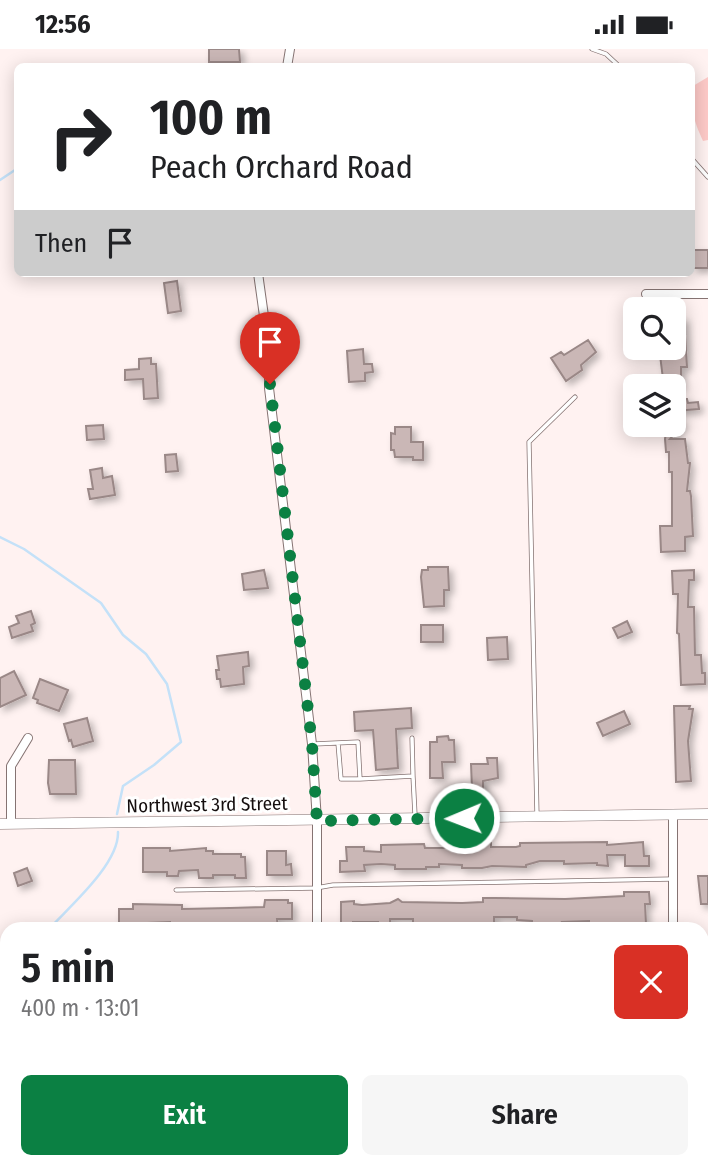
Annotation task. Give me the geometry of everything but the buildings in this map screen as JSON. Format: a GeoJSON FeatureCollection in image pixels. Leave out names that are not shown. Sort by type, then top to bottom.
{"type":"FeatureCollection","features":[{"type":"Feature","properties":{"kind":"street"},"geometry":{"type":"LineString","coordinates":[[259,277],[312,744],[317,821],[317,922]]}},
{"type":"Feature","properties":{"kind":"street"},"geometry":{"type":"LineString","coordinates":[[646,294],[708,294]]}},
{"type":"Feature","properties":{"kind":"street"},"geometry":{"type":"LineString","coordinates":[[11,824],[11,767],[28,738]]}},
{"type":"Feature","properties":{"kind":"street"},"geometry":{"type":"LineString","coordinates":[[673,814],[673,922]]}},
{"type":"Feature","properties":{"kind":"street","name":"Northwest 3rd Street"},"geometry":{"type":"LineString","coordinates":[[0,824],[708,814]]}},
{"type":"Feature","properties":{"kind":"lane"},"geometry":{"type":"LineString","coordinates":[[592,49],[606,54],[616,63]]}},
{"type":"Feature","properties":{"kind":"lane"},"geometry":{"type":"LineString","coordinates":[[695,162],[708,177]]}},
{"type":"Feature","properties":{"kind":"lane"},"geometry":{"type":"LineString","coordinates":[[537,816],[529,442],[575,397]]}},
{"type":"Feature","properties":{"kind":"lane"},"geometry":{"type":"LineString","coordinates":[[412,738],[415,819]]}},
{"type":"Feature","properties":{"kind":"lane"},"geometry":{"type":"LineString","coordinates":[[312,744],[358,742],[360,779]]}},
{"type":"Feature","properties":{"kind":"lane"},"geometry":{"type":"LineString","coordinates":[[338,743],[341,779],[413,776]]}},
{"type":"Feature","properties":{"kind":"lane"},"geometry":{"type":"LineString","coordinates":[[176,890],[673,879]]}},
{"type":"Feature","properties":{"kind":"shaded area"},"geometry":{"type":"Polygon","coordinates":[[[708,77],[708,140],[703,141],[695,119],[695,85],[708,77]]]}},
{"type":"Feature","properties":{"kind":"waterway"},"geometry":{"type":"LineString","coordinates":[[0,180],[14,171]]}},
{"type":"Feature","properties":{"kind":"waterway"},"geometry":{"type":"LineString","coordinates":[[0,537],[24,549],[101,603],[123,635],[146,654],[167,684],[181,742],[123,786],[117,814]]}},
{"type":"Feature","properties":{"kind":"waterway"},"geometry":{"type":"LineString","coordinates":[[56,922],[102,871],[111,857],[118,832]]}},
{"type":"Feature","properties":{"kind":"route"},"geometry":{"type":"LineString","coordinates":[[270,384],[312,744],[317,821],[464,818]]}}]}
